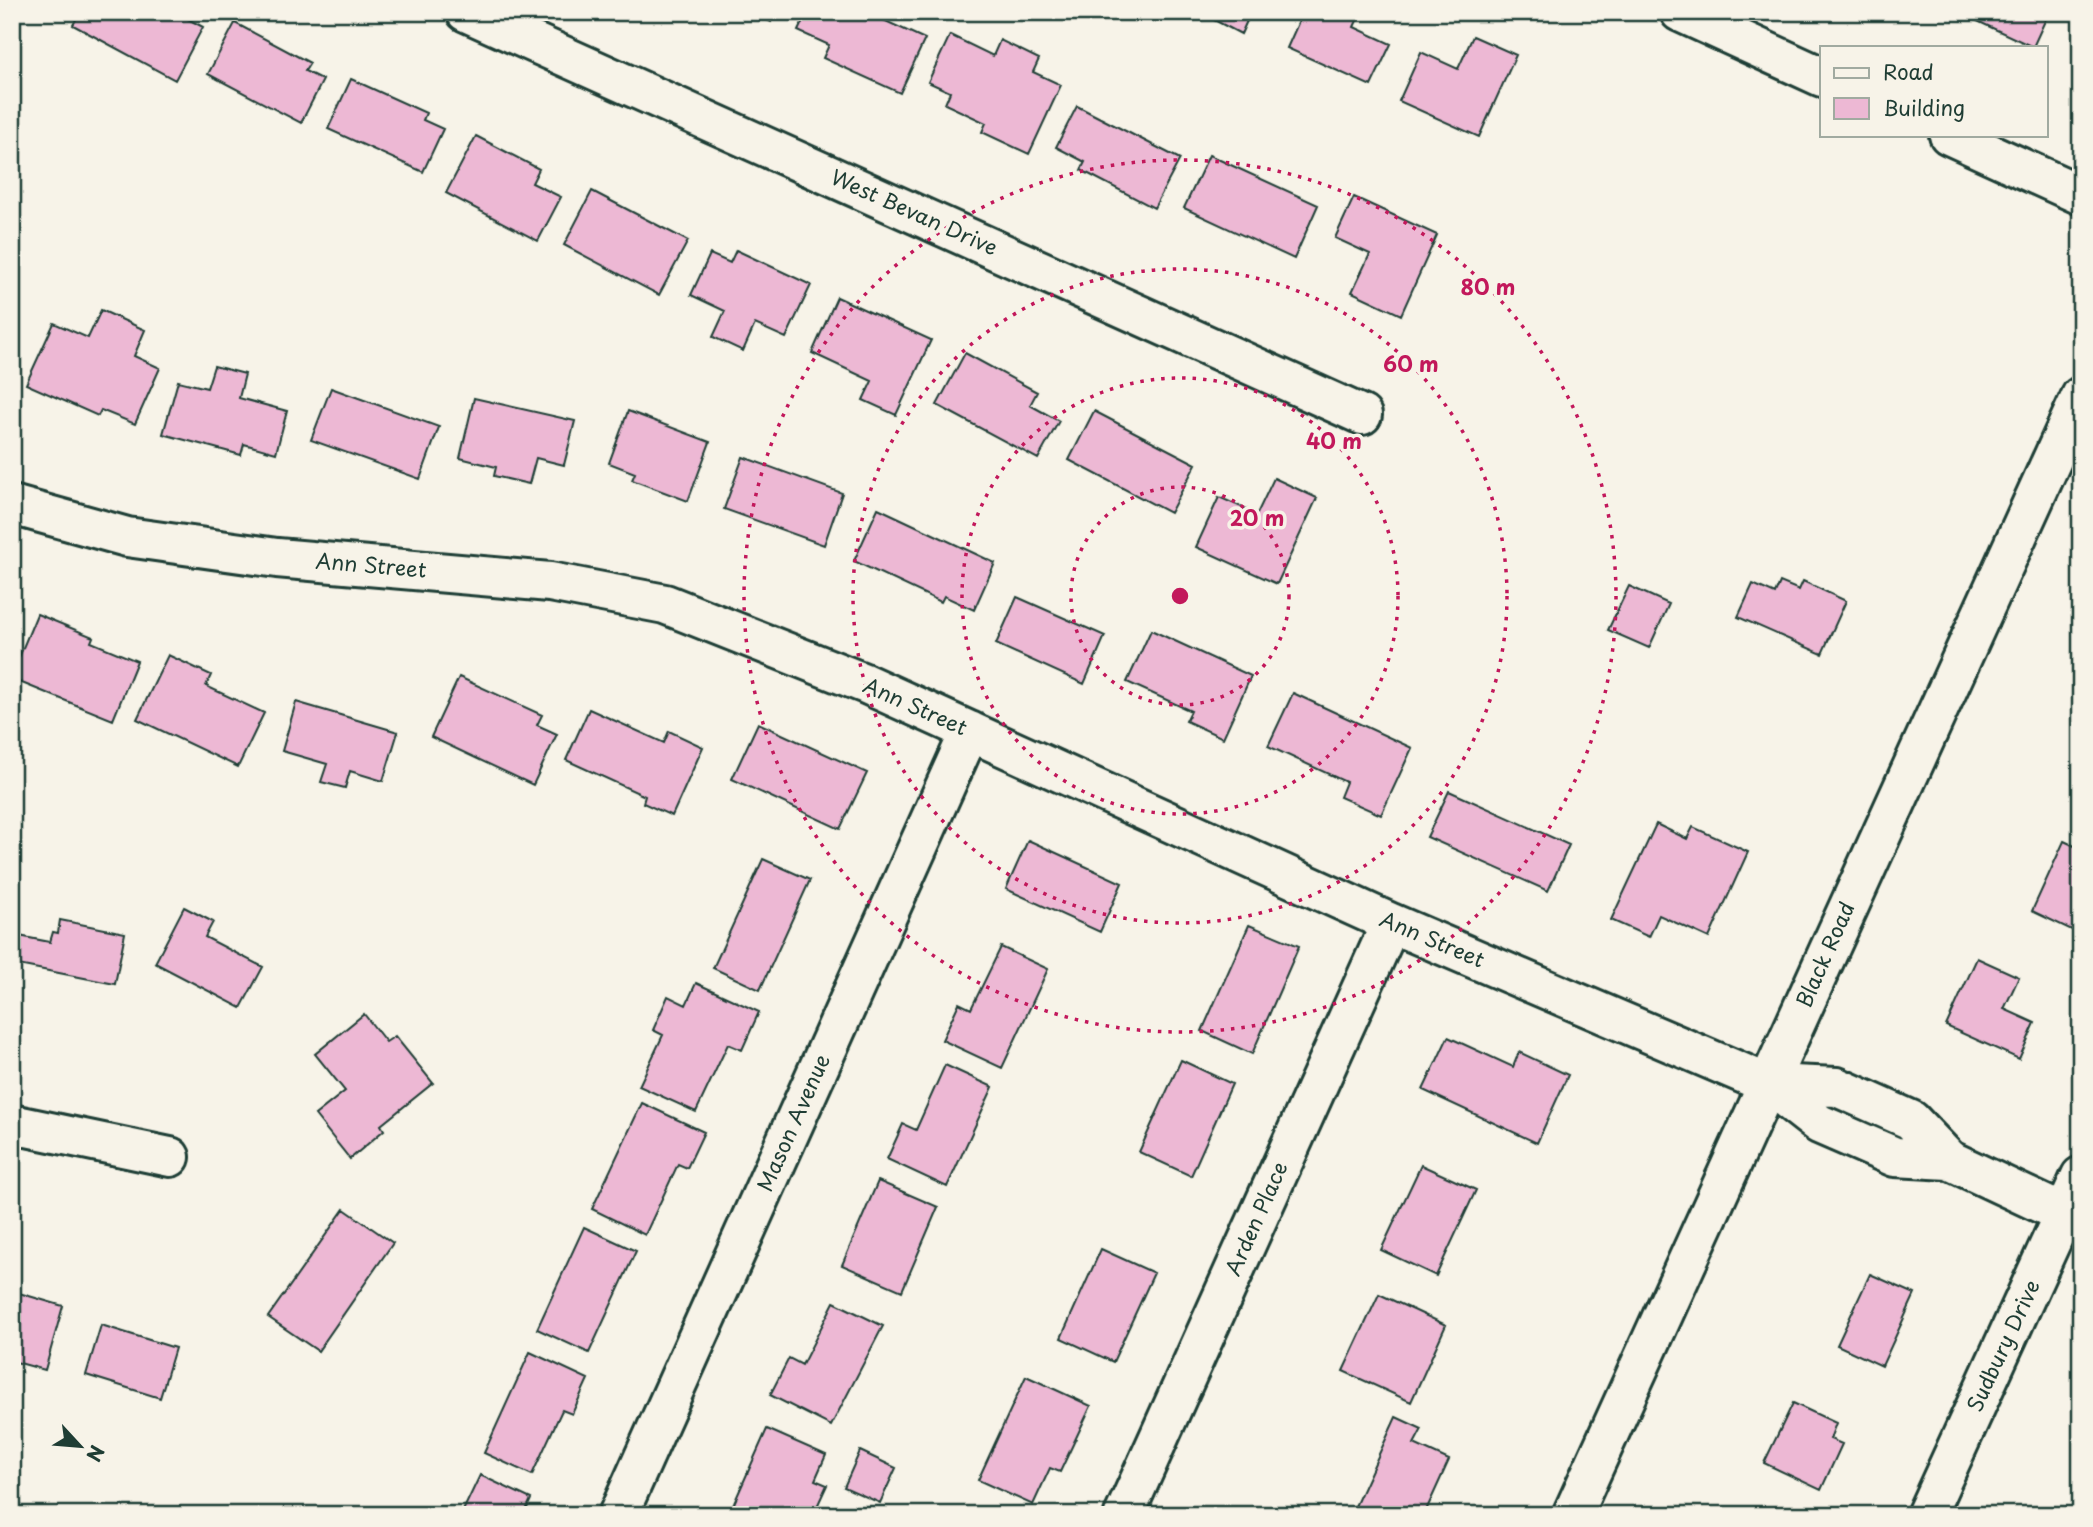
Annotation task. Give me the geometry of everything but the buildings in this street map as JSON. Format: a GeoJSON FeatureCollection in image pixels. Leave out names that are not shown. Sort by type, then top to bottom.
{"type":"FeatureCollection","features":[{"type":"Feature","properties":{"kind":"street","name":"West Bevan Drive"},"geometry":{"type":"LineString","coordinates":[[466,12],[1362,415]]}},
{"type":"Feature","properties":{"kind":"street"},"geometry":{"type":"LineString","coordinates":[[1680,12],[1820,76]]}},
{"type":"Feature","properties":{"kind":"street"},"geometry":{"type":"LineString","coordinates":[[1951,136],[2081,195]]}},
{"type":"Feature","properties":{"kind":"street","name":"Black Road"},"geometry":{"type":"LineString","coordinates":[[1572,1515],[2081,396]]}},
{"type":"Feature","properties":{"kind":"street","name":"Ann Street"},"geometry":{"type":"LineString","coordinates":[[12,505],[127,537],[277,558],[550,582],[665,604],[864,683],[1391,923],[1768,1084],[1819,1124],[1895,1157],[1949,1160],[2072,1218]]}},
{"type":"Feature","properties":{"kind":"street","name":"Mason Avenue"},"geometry":{"type":"LineString","coordinates":[[618,1515],[970,731]]}},
{"type":"Feature","properties":{"kind":"street","name":"Arden Place"},"geometry":{"type":"LineString","coordinates":[[1124,1515],[1391,923]]}},
{"type":"Feature","properties":{"kind":"street"},"geometry":{"type":"LineString","coordinates":[[12,1124],[170,1157]]}},
{"type":"Feature","properties":{"kind":"street","name":"Sudbury Drive"},"geometry":{"type":"LineString","coordinates":[[1926,1515],[2072,1218],[2081,1176]]}}]}
